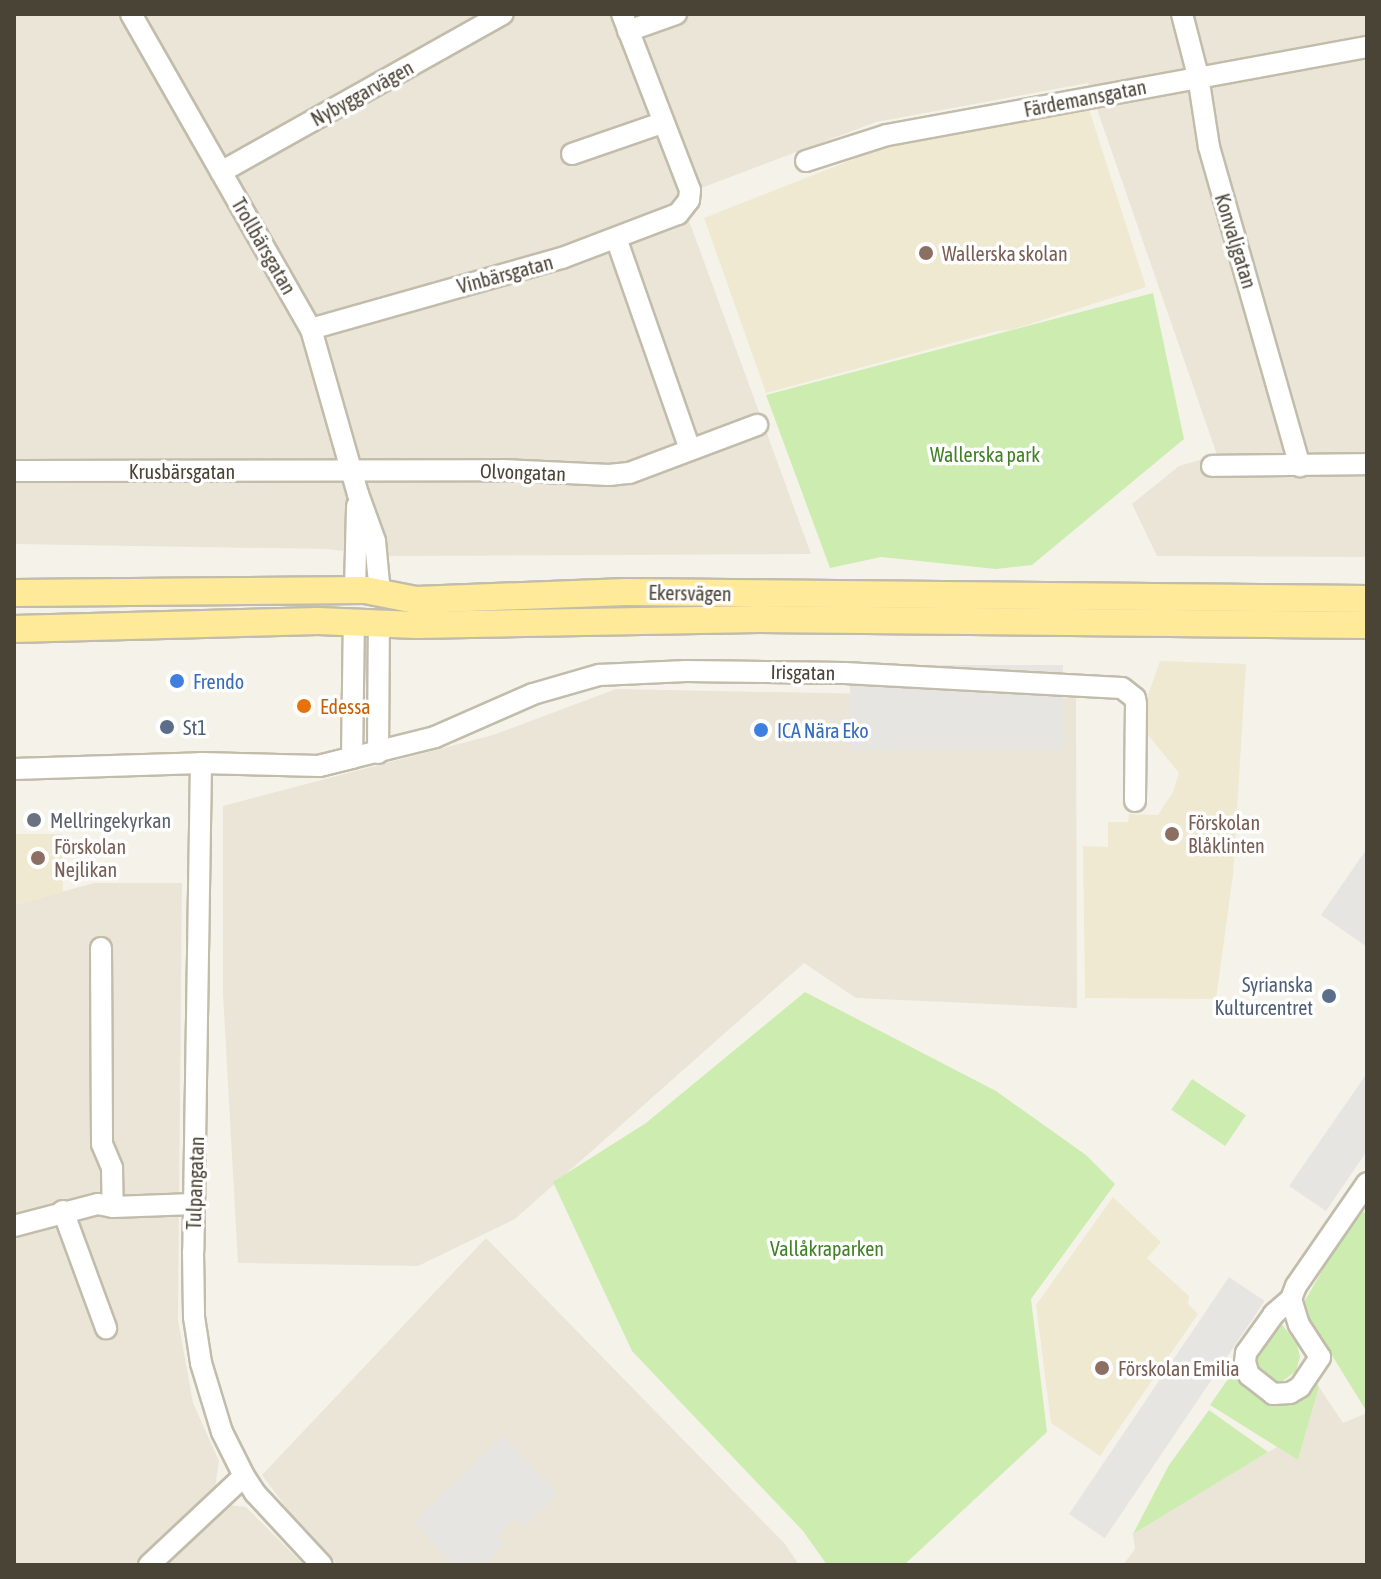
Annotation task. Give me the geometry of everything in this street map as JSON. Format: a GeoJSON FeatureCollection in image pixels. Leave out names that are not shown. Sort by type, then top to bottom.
{"type":"FeatureCollection","features":[{"type":"Feature","properties":{"kind":"main road","name":"Ekersvägen"},"geometry":{"type":"LineString","coordinates":[[14,593],[367,592],[416,600],[626,592],[1367,599]]}},
{"type":"Feature","properties":{"kind":"main road"},"geometry":{"type":"LineString","coordinates":[[367,592],[367,623]]}},
{"type":"Feature","properties":{"kind":"main road","name":"Ekersvägen"},"geometry":{"type":"LineString","coordinates":[[14,629],[774,619],[1367,625]]}},
{"type":"Feature","properties":{"kind":"street","name":"Trollbärsgatan"},"geometry":{"type":"LineString","coordinates":[[131,14],[311,329],[358,494],[367,592]]}},
{"type":"Feature","properties":{"kind":"street","name":"Nybyggarvägen"},"geometry":{"type":"LineString","coordinates":[[221,172],[503,14]]}},
{"type":"Feature","properties":{"kind":"street"},"geometry":{"type":"LineString","coordinates":[[572,154],[662,123],[625,22],[676,14]]}},
{"type":"Feature","properties":{"kind":"street","name":"Konvaljgatan"},"geometry":{"type":"LineString","coordinates":[[1182,14],[1198,76],[1209,147],[1300,466]]}},
{"type":"Feature","properties":{"kind":"street","name":"Färdemansgatan"},"geometry":{"type":"LineString","coordinates":[[806,161],[887,135],[1198,76],[1367,50]]}},
{"type":"Feature","properties":{"kind":"street","name":"Vinbärsgatan"},"geometry":{"type":"LineString","coordinates":[[311,329],[562,258],[670,218],[689,201],[690,190],[662,123]]}},
{"type":"Feature","properties":{"kind":"street"},"geometry":{"type":"LineString","coordinates":[[616,238],[690,449]]}},
{"type":"Feature","properties":{"kind":"street","name":"Olvongatan"},"geometry":{"type":"LineString","coordinates":[[351,471],[629,473],[757,425]]}},
{"type":"Feature","properties":{"kind":"street"},"geometry":{"type":"LineString","coordinates":[[1212,466],[1367,464]]}},
{"type":"Feature","properties":{"kind":"street","name":"Krusbärsgatan"},"geometry":{"type":"LineString","coordinates":[[14,471],[351,471]]}},
{"type":"Feature","properties":{"kind":"street"},"geometry":{"type":"LineString","coordinates":[[14,769],[201,763],[319,766],[366,756],[367,623]]}},
{"type":"Feature","properties":{"kind":"street","name":"Irisgatan"},"geometry":{"type":"LineString","coordinates":[[366,756],[435,737],[533,694],[570,682],[624,671],[822,673],[1113,686],[1135,698],[1135,801]]}},
{"type":"Feature","properties":{"kind":"street","name":"Tulpangatan"},"geometry":{"type":"LineString","coordinates":[[201,763],[194,1317],[201,1363],[222,1432],[244,1476],[264,1503],[322,1565]]}},
{"type":"Feature","properties":{"kind":"street"},"geometry":{"type":"LineString","coordinates":[[101,948],[102,1144],[112,1168],[113,1207]]}},
{"type":"Feature","properties":{"kind":"street"},"geometry":{"type":"LineString","coordinates":[[1291,1299],[1299,1325],[1320,1357],[1300,1387],[1290,1393],[1273,1394],[1249,1375],[1246,1353],[1274,1314],[1291,1299],[1296,1286],[1367,1183]]}},
{"type":"Feature","properties":{"kind":"street"},"geometry":{"type":"LineString","coordinates":[[14,1226],[98,1204],[113,1207],[194,1204]]}},
{"type":"Feature","properties":{"kind":"street"},"geometry":{"type":"LineString","coordinates":[[63,1211],[106,1328]]}},
{"type":"Feature","properties":{"kind":"street"},"geometry":{"type":"LineString","coordinates":[[149,1565],[244,1476]]}},
{"type":"Feature","properties":{"kind":"shaded area"},"geometry":{"type":"Polygon","coordinates":[[[14,14],[1367,14],[1367,557],[1157,556],[1132,504],[1179,466],[1217,455],[1088,83],[876,122],[680,196],[811,554],[390,556],[326,549],[14,544],[14,14]]]}},
{"type":"Feature","properties":{"kind":"shaded area","name":"Wallerska skolan"},"geometry":{"type":"Polygon","coordinates":[[[1088,106],[1146,287],[1011,330],[997,331],[766,393],[704,218],[879,149],[1088,106]]]}},
{"type":"Feature","properties":{"kind":"shaded area","name":"Förskolan Blåklinten"},"geometry":{"type":"Polygon","coordinates":[[[1160,661],[1246,664],[1233,875],[1216,999],[1085,998],[1083,846],[1108,847],[1108,822],[1128,822],[1129,814],[1158,815],[1173,792],[1179,773],[1148,735],[1148,695],[1160,661]]]}},
{"type":"Feature","properties":{"kind":"shaded area"},"geometry":{"type":"Polygon","coordinates":[[[850,665],[1063,665],[1063,750],[850,750],[850,665]]]}},
{"type":"Feature","properties":{"kind":"shaded area"},"geometry":{"type":"Polygon","coordinates":[[[616,689],[1076,698],[1077,1008],[856,998],[804,963],[515,1219],[418,1266],[238,1263],[223,993],[223,806],[493,735],[616,689]]]}},
{"type":"Feature","properties":{"kind":"shaded area","name":"Förskolan Nejlikan"},"geometry":{"type":"Polygon","coordinates":[[[14,834],[62,834],[63,892],[14,905],[14,834]]]}},
{"type":"Feature","properties":{"kind":"shaded area"},"geometry":{"type":"Polygon","coordinates":[[[1367,850],[1367,947],[1321,915],[1367,850]]]}},
{"type":"Feature","properties":{"kind":"shaded area"},"geometry":{"type":"Polygon","coordinates":[[[94,883],[182,883],[178,1320],[193,1403],[219,1461],[215,1488],[135,1565],[14,1565],[14,905],[94,883]]]}},
{"type":"Feature","properties":{"kind":"shaded area"},"geometry":{"type":"Polygon","coordinates":[[[1367,1073],[1367,1151],[1326,1211],[1289,1186],[1367,1073]]]}},
{"type":"Feature","properties":{"kind":"shaded area","name":"Förskolan Emilia"},"geometry":{"type":"Polygon","coordinates":[[[1113,1197],[1161,1242],[1147,1258],[1189,1296],[1188,1304],[1198,1314],[1100,1456],[1051,1423],[1036,1305],[1113,1197]]]}},
{"type":"Feature","properties":{"kind":"shaded area"},"geometry":{"type":"Polygon","coordinates":[[[486,1238],[785,1544],[799,1565],[338,1565],[294,1518],[262,1475],[486,1238]]]}},
{"type":"Feature","properties":{"kind":"shaded area"},"geometry":{"type":"Polygon","coordinates":[[[1229,1277],[1265,1301],[1105,1538],[1069,1514],[1229,1277]]]}},
{"type":"Feature","properties":{"kind":"shaded area"},"geometry":{"type":"Polygon","coordinates":[[[1319,1387],[1343,1423],[1367,1413],[1367,1565],[1123,1565],[1135,1549],[1133,1534],[1268,1452],[1277,1447],[1298,1460],[1319,1387]]]}},
{"type":"Feature","properties":{"kind":"shaded area"},"geometry":{"type":"Polygon","coordinates":[[[503,1436],[558,1494],[523,1527],[514,1518],[496,1536],[504,1544],[483,1565],[453,1565],[414,1522],[503,1436]]]}},
{"type":"Feature","properties":{"kind":"shaded area"},"geometry":{"type":"Polygon","coordinates":[[[230,1505],[246,1507],[304,1565],[167,1565],[230,1505]]]}},
{"type":"Feature","properties":{"kind":"green space","name":"Wallerska park"},"geometry":{"type":"Polygon","coordinates":[[[1153,293],[1184,439],[1032,565],[996,569],[881,557],[830,568],[766,395],[1153,293]]]}},
{"type":"Feature","properties":{"kind":"green space","name":"Vallåkraparken"},"geometry":{"type":"Polygon","coordinates":[[[805,992],[996,1091],[1086,1155],[1115,1184],[1031,1299],[1047,1432],[904,1565],[827,1565],[803,1531],[632,1351],[553,1182],[646,1123],[805,992]]]}},
{"type":"Feature","properties":{"kind":"green space"},"geometry":{"type":"Polygon","coordinates":[[[1192,1079],[1246,1115],[1225,1146],[1171,1110],[1192,1079]]]}},
{"type":"Feature","properties":{"kind":"green space"},"geometry":{"type":"Polygon","coordinates":[[[1358,1209],[1367,1214],[1367,1412],[1307,1315],[1304,1302],[1358,1209]]]}},
{"type":"Feature","properties":{"kind":"green space"},"geometry":{"type":"Polygon","coordinates":[[[1277,1318],[1297,1344],[1300,1357],[1296,1371],[1283,1381],[1276,1382],[1259,1374],[1251,1354],[1277,1318]]]}},
{"type":"Feature","properties":{"kind":"green space"},"geometry":{"type":"Polygon","coordinates":[[[1239,1363],[1241,1380],[1261,1396],[1311,1373],[1319,1387],[1298,1460],[1210,1405],[1239,1363]]]}},
{"type":"Feature","properties":{"kind":"green space"},"geometry":{"type":"Polygon","coordinates":[[[1209,1410],[1268,1452],[1133,1534],[1169,1465],[1209,1410]]]}},
{"type":"Feature","properties":{"kind":"place","name":"Wallerska skolan"},"geometry":{"type":"Point","coordinates":[926,253]}},
{"type":"Feature","properties":{"kind":"place","name":"Frendo"},"geometry":{"type":"Point","coordinates":[177,681]}},
{"type":"Feature","properties":{"kind":"place","name":"Edessa"},"geometry":{"type":"Point","coordinates":[304,706]}},
{"type":"Feature","properties":{"kind":"place","name":"St1"},"geometry":{"type":"Point","coordinates":[167,727]}},
{"type":"Feature","properties":{"kind":"place","name":"ICA Nära Eko"},"geometry":{"type":"Point","coordinates":[761,730]}},
{"type":"Feature","properties":{"kind":"place","name":"Mellringekyrkan"},"geometry":{"type":"Point","coordinates":[34,820]}},
{"type":"Feature","properties":{"kind":"place","name":"Förskolan Blåklinten"},"geometry":{"type":"Point","coordinates":[1172,834]}},
{"type":"Feature","properties":{"kind":"place","name":"Förskolan Nejlikan"},"geometry":{"type":"Point","coordinates":[38,858]}},
{"type":"Feature","properties":{"kind":"place","name":"Syrianska Kulturcentret"},"geometry":{"type":"Point","coordinates":[1329,996]}},
{"type":"Feature","properties":{"kind":"place","name":"Förskolan Emilia"},"geometry":{"type":"Point","coordinates":[1102,1368]}}]}
